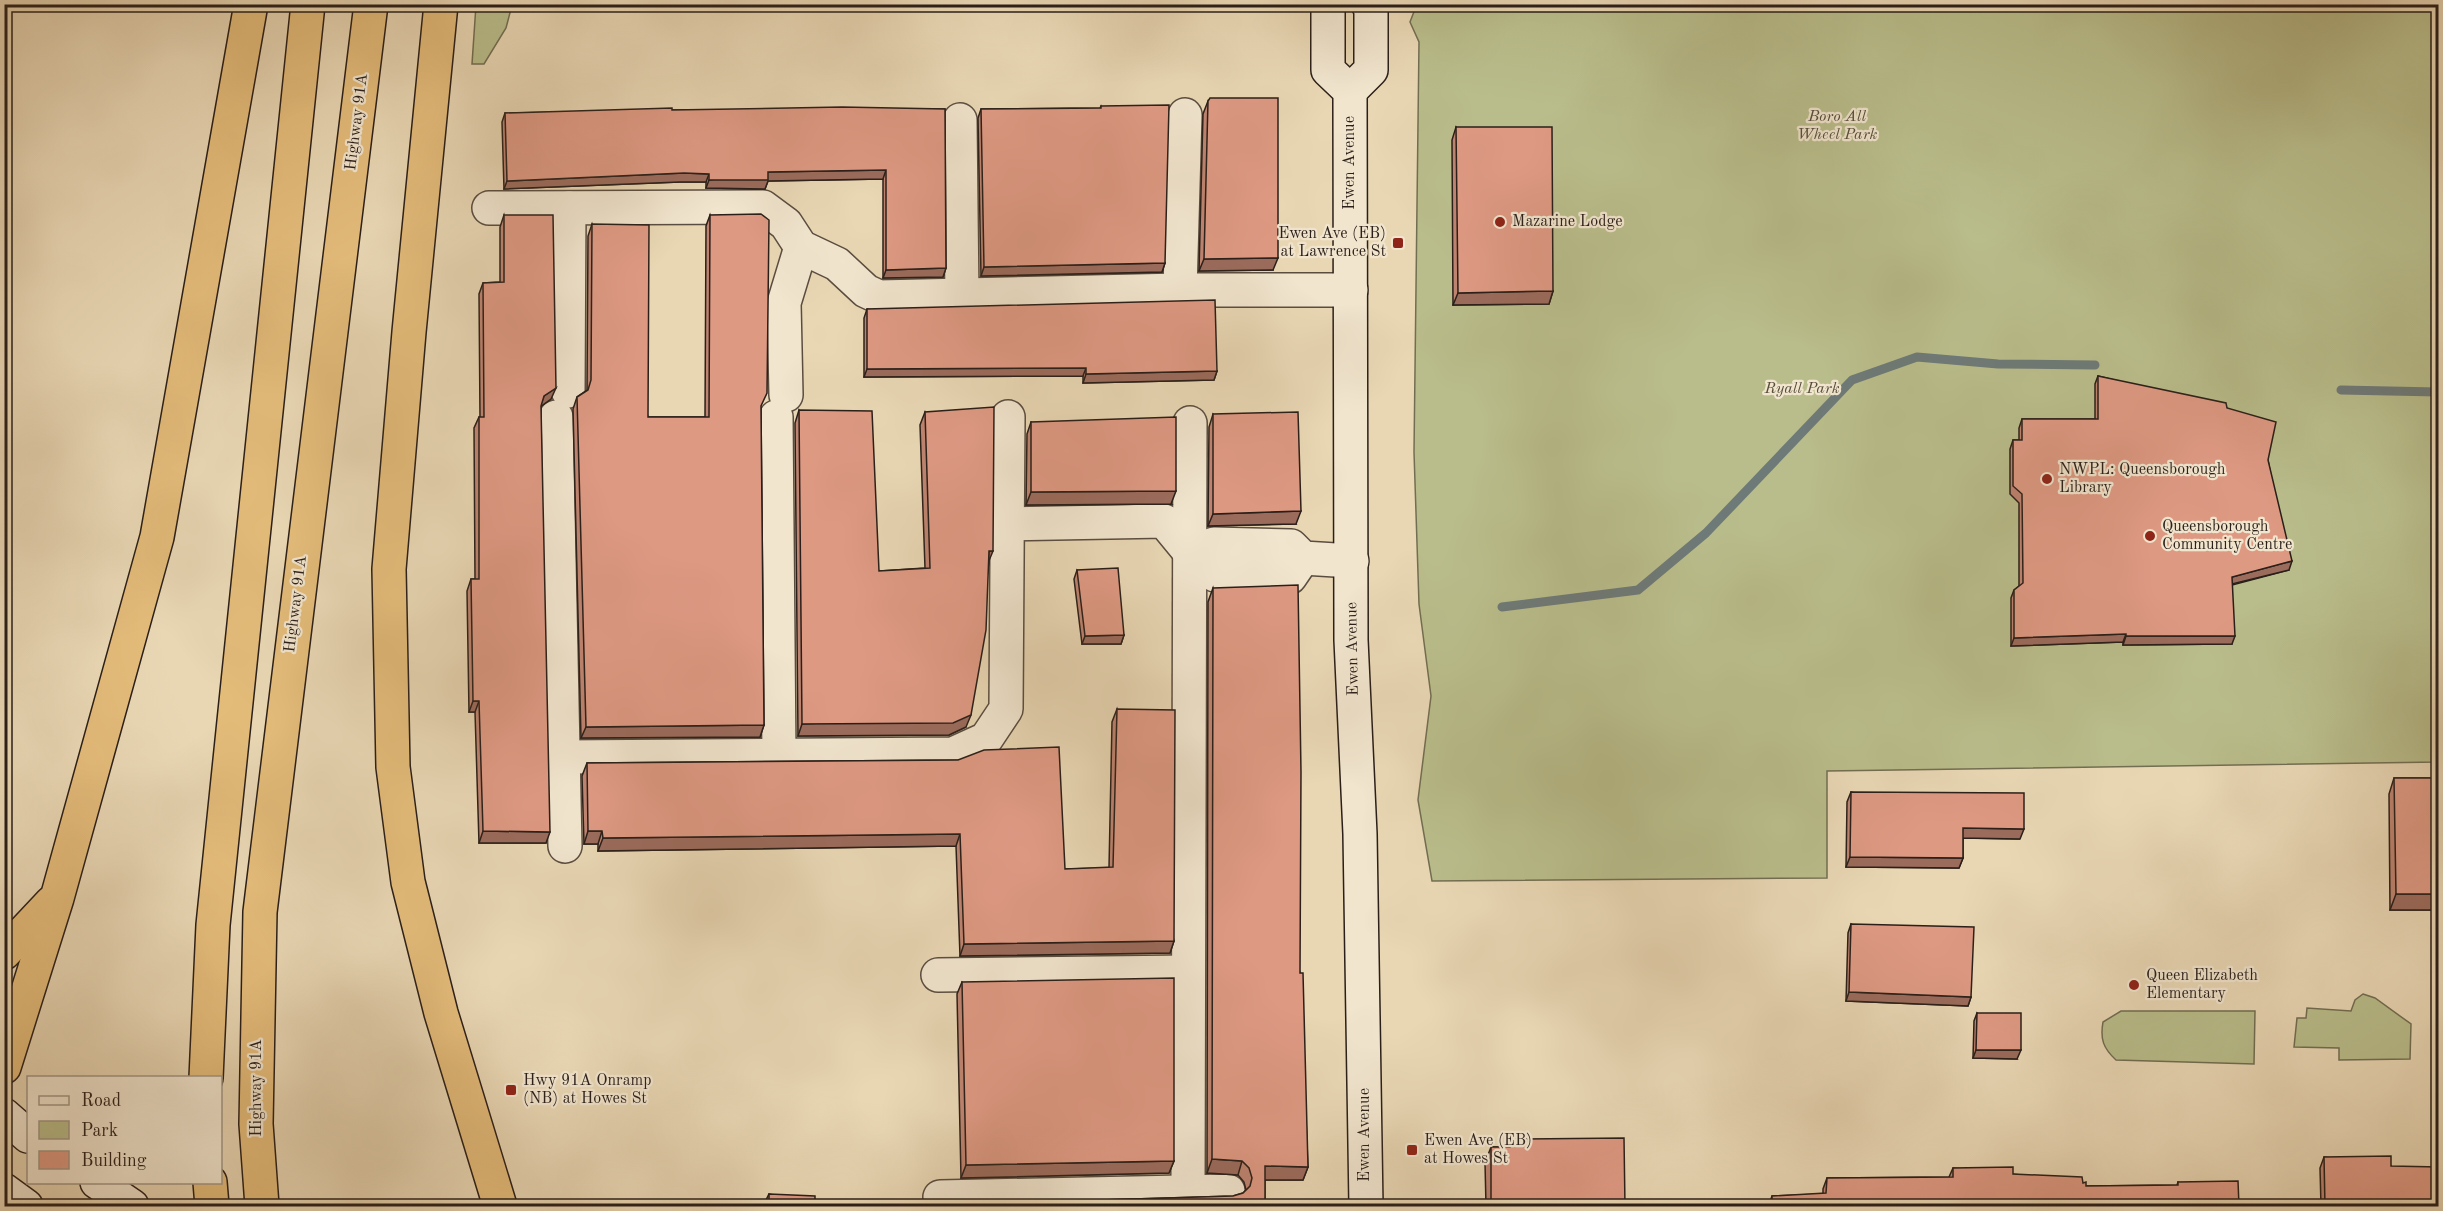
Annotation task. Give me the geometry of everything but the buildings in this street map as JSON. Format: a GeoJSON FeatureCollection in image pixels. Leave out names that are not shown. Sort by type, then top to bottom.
{"type":"FeatureCollection","features":[{"type":"Feature","properties":{"kind":"highway"},"geometry":{"type":"LineString","coordinates":[[4,1067],[57,898],[156,537],[251,4]]}},
{"type":"Feature","properties":{"kind":"highway"},"geometry":{"type":"LineString","coordinates":[[206,1076],[213,925],[308,4]]}},
{"type":"Feature","properties":{"kind":"highway","name":"Highway 91A"},"geometry":{"type":"LineString","coordinates":[[262,1206],[256,1124],[260,912],[371,4]]}},
{"type":"Feature","properties":{"kind":"highway"},"geometry":{"type":"LineString","coordinates":[[441,4],[389,569],[393,767],[408,882],[441,1013],[500,1206]]}},
{"type":"Feature","properties":{"kind":"highway"},"geometry":{"type":"LineString","coordinates":[[4,953],[57,898]]}},
{"type":"Feature","properties":{"kind":"highway"},"geometry":{"type":"LineString","coordinates":[[210,1184],[212,1206]]}},
{"type":"Feature","properties":{"kind":"street"},"geometry":{"type":"LineString","coordinates":[[1330,4],[1328,9],[1328,70],[1350,91],[1371,70],[1371,9],[1368,4]]}},
{"type":"Feature","properties":{"kind":"street","name":"Ewen Avenue"},"geometry":{"type":"LineString","coordinates":[[1350,91],[1351,640],[1360,834],[1366,1206]]}},
{"type":"Feature","properties":{"kind":"street"},"geometry":{"type":"LineString","coordinates":[[1180,290],[1185,115]]}},
{"type":"Feature","properties":{"kind":"street"},"geometry":{"type":"LineString","coordinates":[[960,120],[962,297]]}},
{"type":"Feature","properties":{"kind":"street"},"geometry":{"type":"LineString","coordinates":[[489,208],[763,207],[786,224],[801,247],[837,264],[866,291],[879,297],[962,297],[1180,290],[1351,290]]}},
{"type":"Feature","properties":{"kind":"street"},"geometry":{"type":"LineString","coordinates":[[564,846],[562,404],[569,208]]}},
{"type":"Feature","properties":{"kind":"street"},"geometry":{"type":"LineString","coordinates":[[779,755],[781,406],[784,303],[801,247]]}},
{"type":"Feature","properties":{"kind":"street"},"geometry":{"type":"LineString","coordinates":[[563,757],[953,754],[986,739],[1006,710],[1008,417]]}},
{"type":"Feature","properties":{"kind":"street"},"geometry":{"type":"LineString","coordinates":[[1188,1192],[1188,972],[1195,559],[1190,423]]}},
{"type":"Feature","properties":{"kind":"street"},"geometry":{"type":"LineString","coordinates":[[1007,525],[1164,521],[1195,559]]}},
{"type":"Feature","properties":{"kind":"street"},"geometry":{"type":"LineString","coordinates":[[1195,559],[1214,544],[1291,546],[1303,558],[1352,561]]}},
{"type":"Feature","properties":{"kind":"street"},"geometry":{"type":"LineString","coordinates":[[938,975],[1188,972]]}},
{"type":"Feature","properties":{"kind":"street"},"geometry":{"type":"LineString","coordinates":[[4,1115],[27,1135]]}},
{"type":"Feature","properties":{"kind":"street"},"geometry":{"type":"LineString","coordinates":[[100,1184],[132,1206]]}},
{"type":"Feature","properties":{"kind":"street"},"geometry":{"type":"LineString","coordinates":[[4,1190],[26,1206]]}},
{"type":"Feature","properties":{"kind":"street"},"geometry":{"type":"LineString","coordinates":[[940,1197],[1228,1191]]}},
{"type":"Feature","properties":{"kind":"green space","name":"Ryall Park"},"geometry":{"type":"Polygon","coordinates":[[[1417,4],[2438,5],[2438,762],[1827,771],[1827,878],[1432,881],[1418,800],[1431,696],[1419,604],[1414,452],[1419,42],[1410,22],[1417,4]]]}},
{"type":"Feature","properties":{"kind":"green space"},"geometry":{"type":"Polygon","coordinates":[[[476,5],[512,5],[506,28],[484,64],[472,64],[476,5]]]}},
{"type":"Feature","properties":{"kind":"green space"},"geometry":{"type":"Polygon","coordinates":[[[2363,994],[2375,998],[2411,1024],[2410,1059],[2339,1060],[2339,1048],[2294,1047],[2297,1018],[2306,1018],[2307,1008],[2351,1011],[2355,1000],[2363,994]]]}},
{"type":"Feature","properties":{"kind":"green space"},"geometry":{"type":"Polygon","coordinates":[[[2121,1011],[2255,1011],[2254,1064],[2116,1060],[2104,1043],[2102,1028],[2103,1022],[2121,1011]]]}},
{"type":"Feature","properties":{"kind":"waterway"},"geometry":{"type":"LineString","coordinates":[[1502,607],[1638,590],[1706,533],[1852,380],[1917,357],[1998,364],[2095,365]]}},
{"type":"Feature","properties":{"kind":"waterway"},"geometry":{"type":"LineString","coordinates":[[2341,390],[2438,392]]}},
{"type":"Feature","properties":{"kind":"place","name":"Mazarine Lodge"},"geometry":{"type":"Point","coordinates":[1500,222]}},
{"type":"Feature","properties":{"kind":"place","name":"Ewen Ave (EB) at Lawrence St"},"geometry":{"type":"Point","coordinates":[1398,243]}},
{"type":"Feature","properties":{"kind":"place","name":"NWPL: Queensborough Library"},"geometry":{"type":"Point","coordinates":[2047,479]}},
{"type":"Feature","properties":{"kind":"place","name":"Queensborough Community Centre"},"geometry":{"type":"Point","coordinates":[2150,536]}},
{"type":"Feature","properties":{"kind":"place","name":"Queen Elizabeth Elementary"},"geometry":{"type":"Point","coordinates":[2134,985]}},
{"type":"Feature","properties":{"kind":"place","name":"Hwy 91A Onramp (NB) at Howes St"},"geometry":{"type":"Point","coordinates":[511,1090]}},
{"type":"Feature","properties":{"kind":"place","name":"Ewen Ave (EB) at Howes St"},"geometry":{"type":"Point","coordinates":[1412,1150]}},
{"type":"Feature","properties":{"kind":"park label","name":"Boro All Wheel Park"},"geometry":{"type":"Point","coordinates":[1837,126]}}]}
